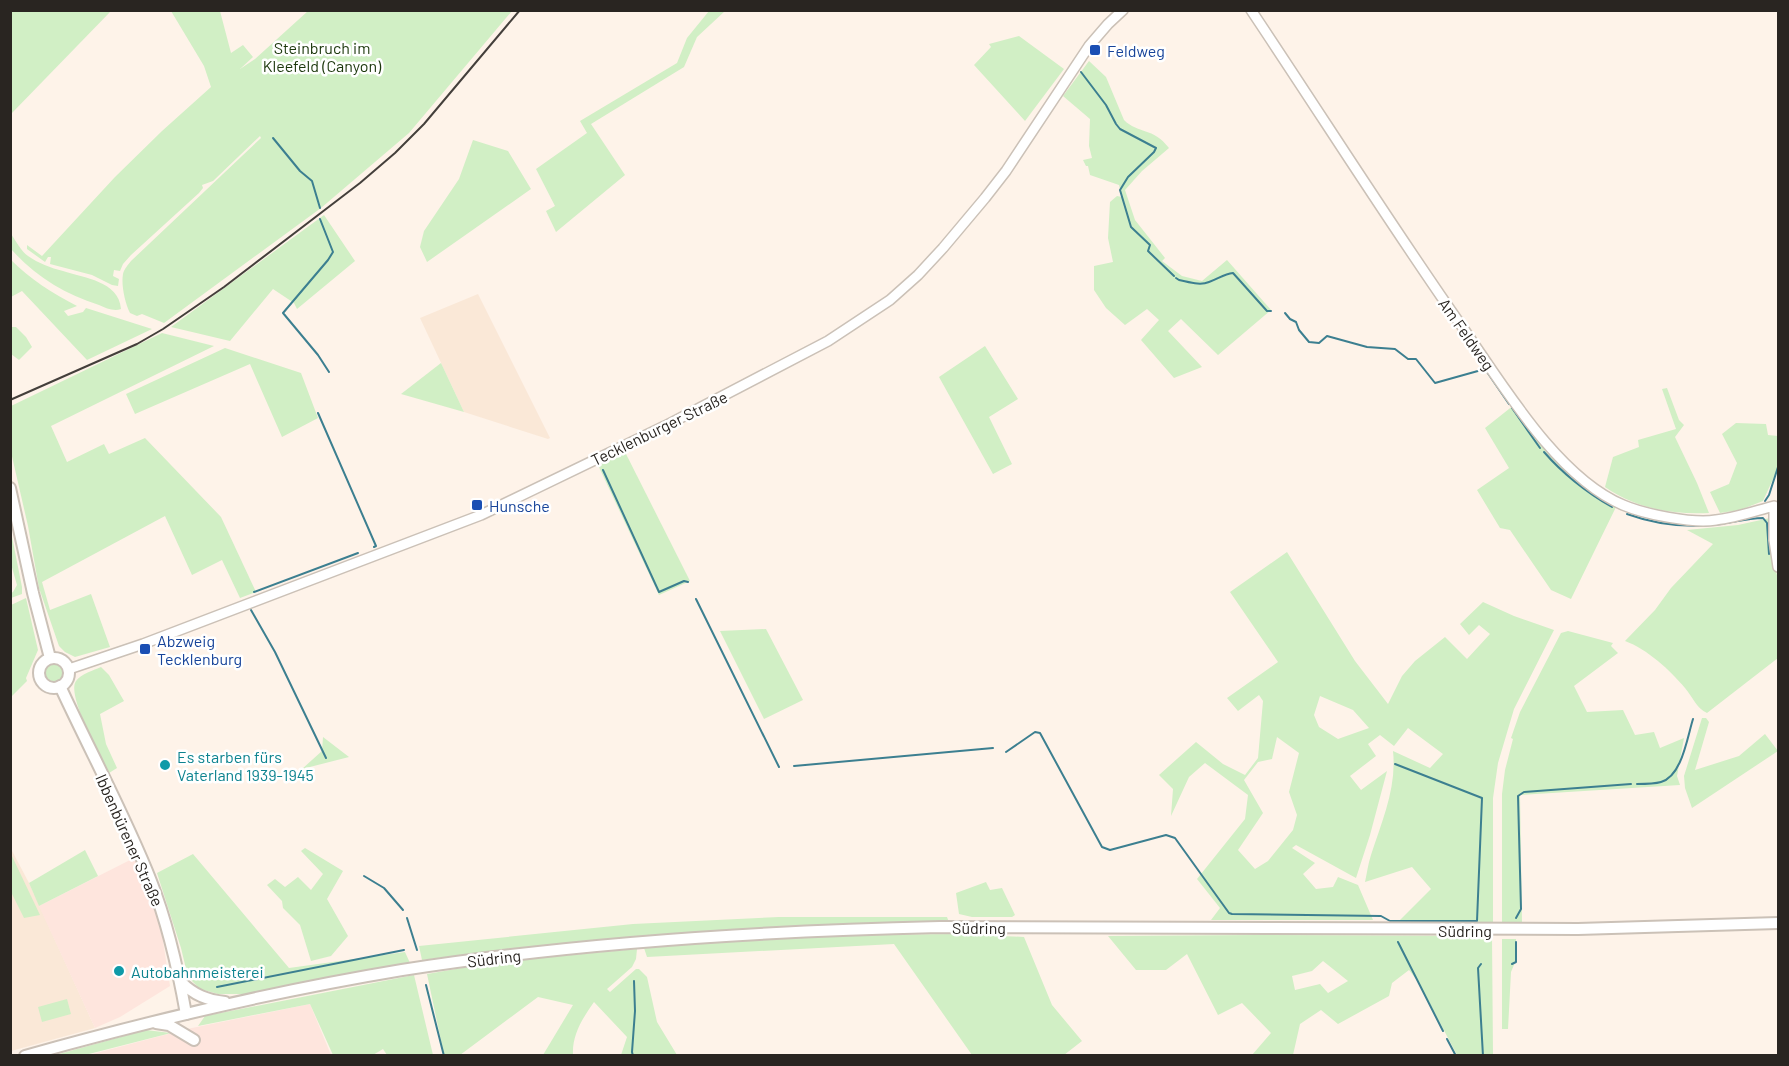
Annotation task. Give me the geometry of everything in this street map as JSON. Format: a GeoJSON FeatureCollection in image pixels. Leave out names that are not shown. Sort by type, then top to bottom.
{"type":"FeatureCollection","features":[{"type":"Feature","properties":{"kind":"main road"},"geometry":{"type":"LineString","coordinates":[[10,488],[50,658]]}},
{"type":"Feature","properties":{"kind":"main road"},"geometry":{"type":"LineString","coordinates":[[50,658],[59,658],[69,669],[68,678],[60,686],[48,686],[41,680],[39,670],[50,658]]}},
{"type":"Feature","properties":{"kind":"main road","name":"Ibbenbürener Straße"},"geometry":{"type":"LineString","coordinates":[[60,686],[151,882],[167,927],[181,982],[186,1014]]}},
{"type":"Feature","properties":{"kind":"main road","name":"Südring"},"geometry":{"type":"LineString","coordinates":[[186,1014],[402,970],[496,957],[629,943],[839,929],[940,927],[1555,930],[1779,922]]}},
{"type":"Feature","properties":{"kind":"main road"},"geometry":{"type":"LineString","coordinates":[[181,982],[199,996],[212,1001],[231,1003]]}},
{"type":"Feature","properties":{"kind":"main road"},"geometry":{"type":"LineString","coordinates":[[25,1056],[186,1014]]}},
{"type":"Feature","properties":{"kind":"main road"},"geometry":{"type":"LineString","coordinates":[[153,1022],[169,1026],[194,1040]]}},
{"type":"Feature","properties":{"kind":"street","name":"Tecklenburger Straße"},"geometry":{"type":"LineString","coordinates":[[69,669],[143,644],[483,514],[740,388],[859,322],[890,300],[918,275],[978,207],[1032,133],[1089,46],[1123,10]]}},
{"type":"Feature","properties":{"kind":"street","name":"Am Feldweg"},"geometry":{"type":"LineString","coordinates":[[1251,10],[1420,267],[1514,401],[1555,454],[1590,486],[1622,505],[1649,514],[1715,521],[1774,506],[1774,540],[1779,567]]}},
{"type":"Feature","properties":{"kind":"shaded area"},"geometry":{"type":"Polygon","coordinates":[[[478,294],[550,438],[548,439],[464,412],[420,318],[478,294]]]}},
{"type":"Feature","properties":{"kind":"shaded area"},"geometry":{"type":"Polygon","coordinates":[[[10,847],[29,883],[95,1028],[11,1051],[10,847]]]}},
{"type":"Feature","properties":{"kind":"shaded area"},"geometry":{"type":"Polygon","coordinates":[[[136,857],[160,922],[170,986],[120,1017],[95,1028],[39,906],[136,857]]]}},
{"type":"Feature","properties":{"kind":"shaded area"},"geometry":{"type":"Polygon","coordinates":[[[310,1004],[331,1055],[85,1056],[187,1029],[310,1004]]]}},
{"type":"Feature","properties":{"kind":"green space"},"geometry":{"type":"Polygon","coordinates":[[[10,11],[111,11],[11,114],[10,114],[10,11]]]}},
{"type":"Feature","properties":{"kind":"green space","name":"Steinbruch im Kleefeld (Canyon)"},"geometry":{"type":"Polygon","coordinates":[[[171,11],[220,11],[231,53],[243,45],[253,57],[240,69],[255,59],[308,11],[512,11],[409,133],[321,208],[164,323],[142,314],[137,316],[130,313],[123,289],[124,270],[261,138],[260,136],[213,181],[202,185],[203,188],[199,193],[131,255],[120,271],[114,270],[113,276],[119,279],[118,286],[92,275],[50,264],[51,257],[48,257],[45,262],[27,249],[27,245],[42,256],[115,177],[211,87],[204,66],[171,11]]]}},
{"type":"Feature","properties":{"kind":"green space"},"geometry":{"type":"Polygon","coordinates":[[[709,11],[725,11],[697,37],[684,67],[591,124],[625,175],[556,232],[546,211],[555,206],[536,169],[587,133],[580,121],[677,63],[687,38],[709,11]]]}},
{"type":"Feature","properties":{"kind":"green space"},"geometry":{"type":"Polygon","coordinates":[[[1019,36],[1064,69],[1025,121],[974,65],[991,47],[989,44],[1019,36]]]}},
{"type":"Feature","properties":{"kind":"green space"},"geometry":{"type":"Polygon","coordinates":[[[1089,61],[1106,77],[1124,120],[1157,137],[1169,148],[1142,171],[1125,190],[1135,220],[1165,258],[1162,261],[1182,276],[1202,281],[1227,260],[1271,310],[1218,355],[1181,319],[1168,331],[1202,367],[1174,378],[1141,340],[1159,320],[1147,309],[1125,325],[1106,308],[1094,290],[1094,266],[1113,262],[1108,238],[1110,202],[1117,196],[1122,197],[1119,185],[1090,175],[1088,166],[1083,160],[1092,158],[1089,146],[1090,119],[1063,96],[1089,61]]]}},
{"type":"Feature","properties":{"kind":"green space"},"geometry":{"type":"Polygon","coordinates":[[[473,140],[508,151],[531,189],[427,262],[420,247],[424,231],[459,179],[473,140]]]}},
{"type":"Feature","properties":{"kind":"green space"},"geometry":{"type":"Polygon","coordinates":[[[324,215],[355,261],[297,309],[294,303],[273,289],[230,341],[171,327],[324,215]]]}},
{"type":"Feature","properties":{"kind":"green space"},"geometry":{"type":"Polygon","coordinates":[[[11,234],[23,251],[36,261],[99,282],[107,287],[114,292],[121,309],[107,308],[74,295],[40,276],[11,249],[11,234]]]}},
{"type":"Feature","properties":{"kind":"green space"},"geometry":{"type":"Polygon","coordinates":[[[10,259],[42,285],[77,306],[64,311],[68,316],[83,312],[86,308],[152,329],[87,360],[22,291],[11,297],[10,259]]]}},
{"type":"Feature","properties":{"kind":"green space"},"geometry":{"type":"Polygon","coordinates":[[[11,327],[16,327],[32,347],[19,360],[11,354],[11,327]]]}},
{"type":"Feature","properties":{"kind":"green space"},"geometry":{"type":"Polygon","coordinates":[[[162,333],[214,346],[51,426],[67,462],[104,444],[109,454],[145,438],[221,517],[256,592],[240,598],[222,560],[192,575],[165,516],[42,582],[50,610],[91,594],[110,647],[75,657],[59,646],[39,588],[11,452],[11,406],[162,333]]]}},
{"type":"Feature","properties":{"kind":"green space"},"geometry":{"type":"Polygon","coordinates":[[[985,346],[1018,399],[989,417],[1012,464],[993,474],[939,377],[985,346]]]}},
{"type":"Feature","properties":{"kind":"green space"},"geometry":{"type":"Polygon","coordinates":[[[225,348],[301,373],[318,418],[282,437],[250,364],[135,414],[126,394],[225,348]]]}},
{"type":"Feature","properties":{"kind":"green space"},"geometry":{"type":"Polygon","coordinates":[[[441,363],[464,412],[401,394],[441,363]]]}},
{"type":"Feature","properties":{"kind":"green space"},"geometry":{"type":"Polygon","coordinates":[[[1667,388],[1679,420],[1684,425],[1675,437],[1709,513],[1682,513],[1655,509],[1629,500],[1605,487],[1613,457],[1639,447],[1638,440],[1676,429],[1662,389],[1667,388]]]}},
{"type":"Feature","properties":{"kind":"green space"},"geometry":{"type":"Polygon","coordinates":[[[1514,405],[1552,456],[1586,487],[1616,507],[1571,599],[1551,590],[1510,530],[1500,528],[1477,490],[1509,468],[1485,428],[1514,405]]]}},
{"type":"Feature","properties":{"kind":"green space"},"geometry":{"type":"Polygon","coordinates":[[[1736,423],[1766,424],[1768,435],[1778,436],[1778,468],[1763,501],[1740,510],[1720,513],[1710,492],[1729,484],[1737,463],[1722,434],[1736,423]]]}},
{"type":"Feature","properties":{"kind":"green space"},"geometry":{"type":"Polygon","coordinates":[[[624,450],[690,581],[659,595],[598,465],[624,450]]]}},
{"type":"Feature","properties":{"kind":"green space"},"geometry":{"type":"Polygon","coordinates":[[[1770,518],[1773,560],[1778,579],[1778,658],[1707,713],[1697,705],[1665,667],[1642,649],[1625,641],[1713,544],[1687,530],[1738,525],[1770,518]]]}},
{"type":"Feature","properties":{"kind":"green space"},"geometry":{"type":"Polygon","coordinates":[[[10,527],[22,587],[22,594],[11,598],[11,593],[17,585],[11,564],[10,527]]]}},
{"type":"Feature","properties":{"kind":"green space"},"geometry":{"type":"Polygon","coordinates":[[[1287,552],[1355,661],[1388,704],[1402,676],[1415,661],[1445,637],[1467,659],[1490,634],[1479,625],[1469,635],[1460,624],[1483,602],[1554,630],[1514,709],[1498,763],[1493,798],[1493,924],[1397,923],[1431,889],[1412,867],[1365,882],[1391,791],[1393,751],[1430,768],[1443,754],[1408,728],[1394,746],[1380,735],[1368,744],[1376,756],[1350,776],[1361,790],[1387,771],[1356,878],[1296,845],[1292,848],[1315,863],[1303,874],[1316,889],[1333,887],[1338,877],[1358,885],[1373,920],[1211,920],[1220,908],[1197,879],[1245,819],[1248,795],[1205,763],[1189,777],[1171,816],[1173,789],[1159,775],[1196,742],[1223,764],[1245,775],[1258,758],[1263,701],[1259,695],[1238,711],[1227,698],[1278,662],[1230,592],[1287,552]],[[1320,696],[1314,715],[1319,727],[1338,739],[1369,728],[1353,710],[1320,696]],[[1277,737],[1272,759],[1258,762],[1244,780],[1263,813],[1238,850],[1255,869],[1268,861],[1293,830],[1297,815],[1289,792],[1299,753],[1277,737]]]}},
{"type":"Feature","properties":{"kind":"green space"},"geometry":{"type":"Polygon","coordinates":[[[26,598],[38,650],[26,678],[27,681],[11,697],[11,605],[26,598]]]}},
{"type":"Feature","properties":{"kind":"green space"},"geometry":{"type":"Polygon","coordinates":[[[766,629],[803,700],[764,719],[720,631],[766,629]]]}},
{"type":"Feature","properties":{"kind":"green space"},"geometry":{"type":"Polygon","coordinates":[[[1568,631],[1613,643],[1611,646],[1618,653],[1574,686],[1587,712],[1623,710],[1635,735],[1654,732],[1660,748],[1684,738],[1677,776],[1680,785],[1520,795],[1522,923],[1502,924],[1502,794],[1513,739],[1511,738],[1520,712],[1561,633],[1568,631]]]}},
{"type":"Feature","properties":{"kind":"green space"},"geometry":{"type":"Polygon","coordinates":[[[50,662],[58,662],[65,669],[65,677],[58,684],[50,684],[43,677],[43,669],[50,662]]]}},
{"type":"Feature","properties":{"kind":"green space"},"geometry":{"type":"Polygon","coordinates":[[[101,667],[109,675],[124,701],[100,714],[106,744],[117,768],[109,773],[80,712],[74,688],[78,679],[101,667]]]}},
{"type":"Feature","properties":{"kind":"green space"},"geometry":{"type":"Polygon","coordinates":[[[1702,718],[1706,718],[1709,722],[1695,770],[1739,756],[1765,734],[1778,751],[1692,808],[1685,788],[1684,776],[1702,718]]]}},
{"type":"Feature","properties":{"kind":"green space"},"geometry":{"type":"Polygon","coordinates":[[[323,737],[349,757],[302,769],[322,751],[323,737]]]}},
{"type":"Feature","properties":{"kind":"green space"},"geometry":{"type":"Polygon","coordinates":[[[305,848],[343,871],[327,899],[348,936],[331,956],[311,961],[300,925],[283,908],[282,901],[267,885],[275,879],[285,887],[298,877],[311,890],[323,874],[301,851],[305,848]]]}},
{"type":"Feature","properties":{"kind":"green space"},"geometry":{"type":"Polygon","coordinates":[[[85,850],[98,876],[39,906],[29,883],[85,850]]]}},
{"type":"Feature","properties":{"kind":"green space"},"geometry":{"type":"Polygon","coordinates":[[[11,854],[40,915],[24,918],[11,892],[11,854]]]}},
{"type":"Feature","properties":{"kind":"green space"},"geometry":{"type":"Polygon","coordinates":[[[193,854],[289,968],[405,952],[410,963],[253,994],[218,994],[200,989],[188,977],[157,873],[193,854]]]}},
{"type":"Feature","properties":{"kind":"green space"},"geometry":{"type":"Polygon","coordinates":[[[986,882],[990,890],[1002,888],[1015,915],[1012,917],[972,917],[959,914],[956,893],[986,882]]]}},
{"type":"Feature","properties":{"kind":"green space"},"geometry":{"type":"Polygon","coordinates":[[[779,917],[947,917],[950,925],[636,938],[525,947],[422,960],[419,946],[633,924],[779,917]]]}},
{"type":"Feature","properties":{"kind":"green space"},"geometry":{"type":"Polygon","coordinates":[[[962,934],[1024,937],[1052,1005],[1082,1041],[1064,1055],[972,1055],[894,944],[647,957],[644,948],[812,935],[962,934]]]}},
{"type":"Feature","properties":{"kind":"green space"},"geometry":{"type":"Polygon","coordinates":[[[1108,936],[1492,936],[1493,1055],[1457,1055],[1419,983],[1409,970],[1392,983],[1389,996],[1338,1024],[1321,1010],[1300,1024],[1293,1055],[1252,1055],[1271,1033],[1242,1003],[1218,1015],[1187,954],[1166,970],[1136,970],[1108,936]],[[1323,961],[1312,971],[1292,976],[1295,990],[1320,984],[1328,993],[1348,981],[1323,961]]]}},
{"type":"Feature","properties":{"kind":"green space"},"geometry":{"type":"Polygon","coordinates":[[[1502,939],[1516,939],[1516,960],[1511,972],[1508,1029],[1502,1029],[1502,939]]]}},
{"type":"Feature","properties":{"kind":"green space"},"geometry":{"type":"Polygon","coordinates":[[[637,949],[632,967],[607,989],[610,992],[636,969],[639,969],[647,977],[657,1022],[677,1055],[621,1055],[627,1037],[594,1002],[579,1027],[574,1041],[573,1055],[543,1055],[573,1005],[538,997],[460,1055],[444,1055],[427,974],[502,961],[637,949]]]}},
{"type":"Feature","properties":{"kind":"green space"},"geometry":{"type":"Polygon","coordinates":[[[414,975],[433,1055],[387,1055],[383,1049],[373,1055],[333,1055],[310,1004],[198,1026],[205,1016],[414,975]]]}},
{"type":"Feature","properties":{"kind":"green space"},"geometry":{"type":"Polygon","coordinates":[[[67,999],[71,1014],[42,1022],[38,1007],[67,999]]]}},
{"type":"Feature","properties":{"kind":"green space"},"geometry":{"type":"Polygon","coordinates":[[[146,1030],[171,1033],[85,1055],[52,1056],[146,1030]]]}},
{"type":"Feature","properties":{"kind":"waterway"},"geometry":{"type":"LineString","coordinates":[[1081,72],[1106,105],[1120,129],[1156,148],[1128,177],[1120,190],[1131,227],[1150,245],[1148,251],[1174,276]]}},
{"type":"Feature","properties":{"kind":"waterway"},"geometry":{"type":"LineString","coordinates":[[273,138],[300,171],[312,181],[320,208]]}},
{"type":"Feature","properties":{"kind":"waterway"},"geometry":{"type":"LineString","coordinates":[[320,219],[333,252],[283,313],[329,372]]}},
{"type":"Feature","properties":{"kind":"waterway"},"geometry":{"type":"LineString","coordinates":[[1176,278],[1202,284],[1233,273],[1267,311],[1271,311]]}},
{"type":"Feature","properties":{"kind":"waterway"},"geometry":{"type":"LineString","coordinates":[[1285,313],[1296,322],[1299,330],[1309,342],[1319,343],[1327,336],[1367,347],[1395,349],[1408,359],[1416,359],[1435,383],[1485,369],[1509,404]]}},
{"type":"Feature","properties":{"kind":"waterway"},"geometry":{"type":"LineString","coordinates":[[1512,408],[1540,448]]}},
{"type":"Feature","properties":{"kind":"waterway"},"geometry":{"type":"LineString","coordinates":[[318,413],[376,546],[374,547]]}},
{"type":"Feature","properties":{"kind":"waterway"},"geometry":{"type":"LineString","coordinates":[[1544,452],[1576,482],[1612,507]]}},
{"type":"Feature","properties":{"kind":"waterway"},"geometry":{"type":"LineString","coordinates":[[1765,501],[1778,467]]}},
{"type":"Feature","properties":{"kind":"waterway"},"geometry":{"type":"LineString","coordinates":[[603,470],[659,592],[684,581],[688,582]]}},
{"type":"Feature","properties":{"kind":"waterway"},"geometry":{"type":"LineString","coordinates":[[1627,514],[1650,521],[1685,525],[1721,524],[1763,518],[1767,523],[1769,554]]}},
{"type":"Feature","properties":{"kind":"waterway"},"geometry":{"type":"LineString","coordinates":[[254,592],[358,553]]}},
{"type":"Feature","properties":{"kind":"waterway"},"geometry":{"type":"LineString","coordinates":[[696,599],[779,767]]}},
{"type":"Feature","properties":{"kind":"waterway"},"geometry":{"type":"LineString","coordinates":[[251,610],[275,652],[326,758]]}},
{"type":"Feature","properties":{"kind":"waterway"},"geometry":{"type":"LineString","coordinates":[[1637,784],[1661,782],[1674,772],[1683,755],[1693,719]]}},
{"type":"Feature","properties":{"kind":"waterway"},"geometry":{"type":"LineString","coordinates":[[1006,752],[1035,732],[1040,733],[1102,847],[1110,850],[1166,835],[1175,838],[1229,913],[1381,916],[1390,921],[1477,921],[1482,798],[1395,764]]}},
{"type":"Feature","properties":{"kind":"waterway"},"geometry":{"type":"LineString","coordinates":[[794,766],[993,748]]}},
{"type":"Feature","properties":{"kind":"waterway"},"geometry":{"type":"LineString","coordinates":[[1516,918],[1521,909],[1518,796],[1524,792],[1631,784]]}},
{"type":"Feature","properties":{"kind":"waterway"},"geometry":{"type":"LineString","coordinates":[[364,876],[384,888],[403,910]]}},
{"type":"Feature","properties":{"kind":"waterway"},"geometry":{"type":"LineString","coordinates":[[407,918],[417,950]]}},
{"type":"Feature","properties":{"kind":"waterway"},"geometry":{"type":"LineString","coordinates":[[1398,942],[1443,1031]]}},
{"type":"Feature","properties":{"kind":"waterway"},"geometry":{"type":"LineString","coordinates":[[1512,964],[1516,962],[1516,942]]}},
{"type":"Feature","properties":{"kind":"waterway"},"geometry":{"type":"LineString","coordinates":[[217,987],[404,950]]}},
{"type":"Feature","properties":{"kind":"waterway"},"geometry":{"type":"LineString","coordinates":[[1481,964],[1478,968],[1483,1056]]}},
{"type":"Feature","properties":{"kind":"waterway"},"geometry":{"type":"LineString","coordinates":[[633,1056],[634,981]]}},
{"type":"Feature","properties":{"kind":"waterway"},"geometry":{"type":"LineString","coordinates":[[426,985],[444,1056]]}},
{"type":"Feature","properties":{"kind":"waterway"},"geometry":{"type":"LineString","coordinates":[[1447,1039],[1456,1056]]}},
{"type":"Feature","properties":{"kind":"railway"},"geometry":{"type":"LineString","coordinates":[[10,400],[137,344],[224,287],[360,183],[395,153],[424,124],[520,10]]}},
{"type":"Feature","properties":{"kind":"place","name":"Feldweg"},"geometry":{"type":"Point","coordinates":[1095,50]}},
{"type":"Feature","properties":{"kind":"place","name":"Hunsche"},"geometry":{"type":"Point","coordinates":[477,505]}},
{"type":"Feature","properties":{"kind":"place","name":"Abzweig Tecklenburg"},"geometry":{"type":"Point","coordinates":[145,649]}},
{"type":"Feature","properties":{"kind":"place","name":"Es starben fürs Vaterland 1939-1945"},"geometry":{"type":"Point","coordinates":[165,765]}},
{"type":"Feature","properties":{"kind":"place","name":"Autobahnmeisterei"},"geometry":{"type":"Point","coordinates":[119,971]}}]}
